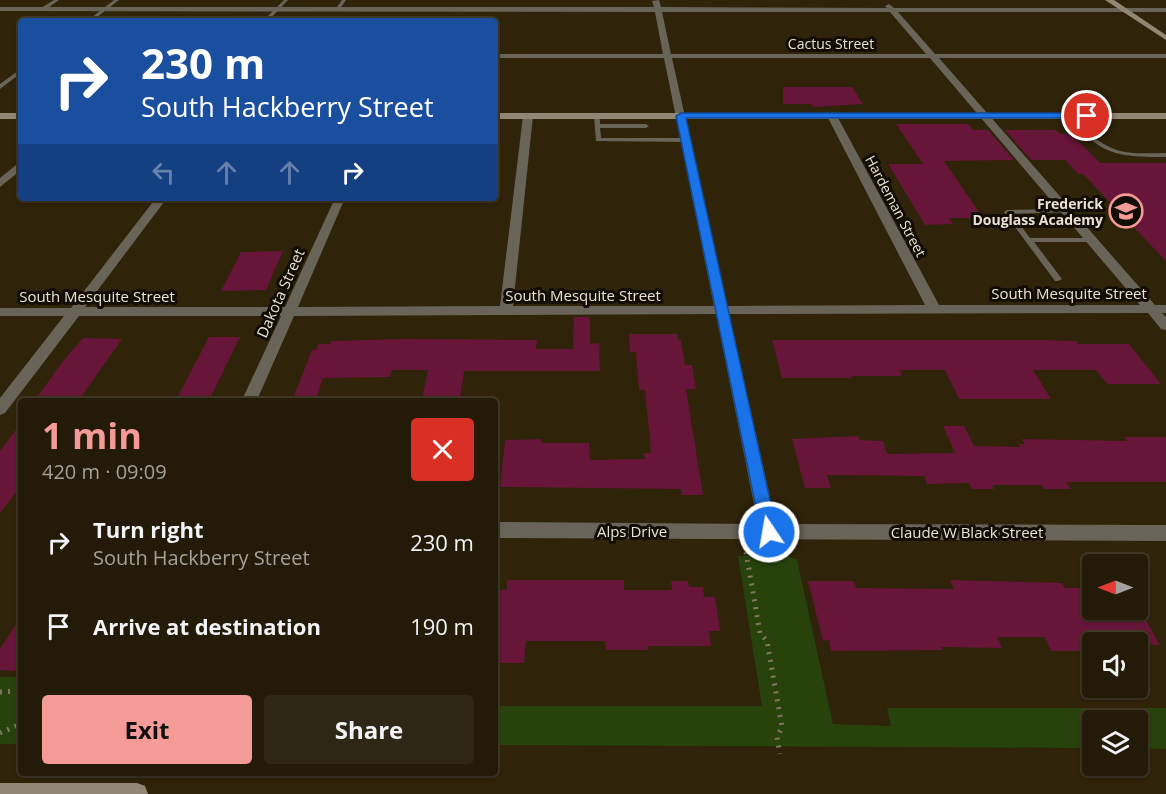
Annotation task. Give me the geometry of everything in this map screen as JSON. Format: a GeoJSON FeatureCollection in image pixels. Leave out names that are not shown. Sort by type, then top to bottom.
{"type":"FeatureCollection","features":[{"type":"Feature","properties":{"kind":"main road"},"geometry":{"type":"LineString","coordinates":[[1109,0],[1166,38]]}},
{"type":"Feature","properties":{"kind":"main road"},"geometry":{"type":"LineString","coordinates":[[0,116],[18,116]]}},
{"type":"Feature","properties":{"kind":"main road"},"geometry":{"type":"LineString","coordinates":[[498,116],[645,121],[681,116],[1166,116]]}},
{"type":"Feature","properties":{"kind":"main road"},"geometry":{"type":"LineString","coordinates":[[0,794],[137,794]]}},
{"type":"Feature","properties":{"kind":"street"},"geometry":{"type":"LineString","coordinates":[[182,18],[202,0]]}},
{"type":"Feature","properties":{"kind":"street"},"geometry":{"type":"LineString","coordinates":[[420,18],[428,0]]}},
{"type":"Feature","properties":{"kind":"street"},"geometry":{"type":"LineString","coordinates":[[884,0],[1166,326]]}},
{"type":"Feature","properties":{"kind":"street"},"geometry":{"type":"LineString","coordinates":[[0,9],[424,9],[657,5],[892,10],[1166,10]]}},
{"type":"Feature","properties":{"kind":"street"},"geometry":{"type":"LineString","coordinates":[[657,5],[769,532]]}},
{"type":"Feature","properties":{"kind":"street","name":"Cactus Street"},"geometry":{"type":"LineString","coordinates":[[498,57],[1166,56]]}},
{"type":"Feature","properties":{"kind":"street"},"geometry":{"type":"LineString","coordinates":[[506,312],[528,116]]}},
{"type":"Feature","properties":{"kind":"street","name":"Hardeman Street"},"geometry":{"type":"LineString","coordinates":[[832,116],[934,309]]}},
{"type":"Feature","properties":{"kind":"street"},"geometry":{"type":"LineString","coordinates":[[0,184],[18,167]]}},
{"type":"Feature","properties":{"kind":"street"},"geometry":{"type":"LineString","coordinates":[[0,409],[160,201]]}},
{"type":"Feature","properties":{"kind":"street","name":"Dakota Street"},"geometry":{"type":"LineString","coordinates":[[251,398],[339,201]]}},
{"type":"Feature","properties":{"kind":"street","name":"South Mesquite Street"},"geometry":{"type":"LineString","coordinates":[[0,312],[1166,309]]}},
{"type":"Feature","properties":{"kind":"street","name":"Alps Drive"},"geometry":{"type":"LineString","coordinates":[[498,530],[769,532]]}},
{"type":"Feature","properties":{"kind":"street","name":"Claude W Black Street"},"geometry":{"type":"LineString","coordinates":[[769,532],[1166,532]]}},
{"type":"Feature","properties":{"kind":"lane"},"geometry":{"type":"LineString","coordinates":[[43,9],[57,0]]}},
{"type":"Feature","properties":{"kind":"lane"},"geometry":{"type":"LineString","coordinates":[[93,18],[117,0]]}},
{"type":"Feature","properties":{"kind":"lane"},"geometry":{"type":"LineString","coordinates":[[268,18],[286,0]]}},
{"type":"Feature","properties":{"kind":"lane"},"geometry":{"type":"LineString","coordinates":[[337,9],[344,0]]}},
{"type":"Feature","properties":{"kind":"lane"},"geometry":{"type":"LineString","coordinates":[[0,87],[18,73]]}},
{"type":"Feature","properties":{"kind":"lane"},"geometry":{"type":"LineString","coordinates":[[1067,116],[1100,146],[1108,150],[1129,155],[1166,155]]}},
{"type":"Feature","properties":{"kind":"lane"},"geometry":{"type":"LineString","coordinates":[[597,121],[597,140],[686,140]]}},
{"type":"Feature","properties":{"kind":"lane"},"geometry":{"type":"LineString","coordinates":[[645,121],[648,140]]}},
{"type":"Feature","properties":{"kind":"lane"},"geometry":{"type":"LineString","coordinates":[[1058,279],[1007,212],[1066,211]]}},
{"type":"Feature","properties":{"kind":"lane"},"geometry":{"type":"LineString","coordinates":[[1028,240],[1091,240]]}},
{"type":"Feature","properties":{"kind":"path"},"geometry":{"type":"LineString","coordinates":[[742,532],[760,633],[766,641],[782,727],[777,737],[780,754]]}},
{"type":"Feature","properties":{"kind":"path"},"geometry":{"type":"LineString","coordinates":[[0,692],[18,691]]}},
{"type":"Feature","properties":{"kind":"path"},"geometry":{"type":"LineString","coordinates":[[0,733],[18,725]]}},
{"type":"Feature","properties":{"kind":"green space"},"geometry":{"type":"Polygon","coordinates":[[[783,554],[797,560],[833,724],[891,726],[887,708],[1166,708],[1166,749],[1148,748],[1148,710],[1082,710],[1082,748],[498,745],[498,706],[762,706],[738,556],[783,554]]]}},
{"type":"Feature","properties":{"kind":"green space"},"geometry":{"type":"Polygon","coordinates":[[[0,677],[18,677],[18,744],[0,744],[0,677]]]}},
{"type":"Feature","properties":{"kind":"building"},"geometry":{"type":"Polygon","coordinates":[[[783,87],[852,87],[863,104],[813,107],[812,104],[783,104],[783,87]]]}},
{"type":"Feature","properties":{"kind":"building"},"geometry":{"type":"Polygon","coordinates":[[[896,124],[968,124],[973,130],[988,130],[1014,160],[944,161],[983,218],[949,218],[953,224],[925,225],[888,164],[923,164],[896,124]]]}},
{"type":"Feature","properties":{"kind":"building"},"geometry":{"type":"Polygon","coordinates":[[[1005,130],[1056,130],[1060,134],[1071,134],[1100,163],[1166,163],[1166,261],[1083,174],[1078,174],[1065,160],[1031,160],[1005,130]]]}},
{"type":"Feature","properties":{"kind":"building"},"geometry":{"type":"Polygon","coordinates":[[[283,251],[266,290],[221,291],[241,252],[283,251]]]}},
{"type":"Feature","properties":{"kind":"building"},"geometry":{"type":"Polygon","coordinates":[[[574,317],[590,317],[590,344],[599,343],[600,371],[464,371],[460,398],[422,398],[428,370],[391,370],[390,377],[323,378],[317,396],[294,396],[312,350],[316,350],[318,344],[330,344],[331,341],[405,339],[537,340],[536,349],[573,349],[574,317]]]}},
{"type":"Feature","properties":{"kind":"building"},"geometry":{"type":"Polygon","coordinates":[[[629,334],[677,334],[678,340],[681,340],[685,365],[692,365],[696,389],[686,389],[703,495],[682,495],[681,489],[500,487],[505,440],[541,439],[541,443],[589,443],[590,460],[645,459],[644,453],[651,453],[645,390],[639,390],[636,352],[630,352],[629,334]]]}},
{"type":"Feature","properties":{"kind":"building"},"geometry":{"type":"Polygon","coordinates":[[[209,337],[240,337],[210,398],[177,398],[209,337]]]}},
{"type":"Feature","properties":{"kind":"building"},"geometry":{"type":"Polygon","coordinates":[[[83,338],[122,339],[80,398],[36,398],[83,338]]]}},
{"type":"Feature","properties":{"kind":"building"},"geometry":{"type":"Polygon","coordinates":[[[772,340],[1041,340],[1076,341],[1078,344],[1129,344],[1161,384],[1107,384],[1096,370],[1033,370],[1051,399],[959,399],[945,370],[900,370],[902,376],[782,378],[772,340]]]}},
{"type":"Feature","properties":{"kind":"building"},"geometry":{"type":"Polygon","coordinates":[[[943,426],[964,426],[974,446],[1020,447],[1019,444],[1025,444],[1022,439],[1127,441],[1124,437],[1166,437],[1166,482],[1066,482],[1071,489],[1044,489],[1042,485],[992,485],[994,489],[972,489],[969,483],[927,484],[924,476],[827,475],[831,488],[805,488],[792,439],[858,436],[860,440],[883,441],[887,454],[955,453],[943,426]]]}},
{"type":"Feature","properties":{"kind":"building"},"geometry":{"type":"Polygon","coordinates":[[[18,427],[18,490],[0,513],[0,451],[18,427]]]}},
{"type":"Feature","properties":{"kind":"building"},"geometry":{"type":"Polygon","coordinates":[[[507,580],[624,580],[624,590],[672,590],[671,581],[688,581],[689,587],[703,587],[704,597],[715,597],[720,631],[709,631],[711,646],[648,646],[648,650],[606,650],[605,641],[526,641],[524,663],[498,663],[498,590],[507,590],[507,580]]]}},
{"type":"Feature","properties":{"kind":"building"},"geometry":{"type":"Polygon","coordinates":[[[950,580],[1062,583],[1065,588],[1082,588],[1082,620],[1146,620],[1160,645],[1148,644],[1148,632],[1082,632],[1082,651],[1051,651],[1045,637],[997,637],[1002,648],[941,647],[943,650],[831,651],[829,640],[823,641],[808,581],[854,581],[856,588],[954,589],[950,580]]]}},
{"type":"Feature","properties":{"kind":"building"},"geometry":{"type":"Polygon","coordinates":[[[18,621],[18,671],[0,670],[0,649],[18,621]]]}},
{"type":"Feature","properties":{"kind":"place","name":"Frederick Douglass Academy"},"geometry":{"type":"Point","coordinates":[1126,211]}},
{"type":"Feature","properties":{"kind":"route"},"geometry":{"type":"LineString","coordinates":[[769,532],[681,116],[1087,116]]}}]}
